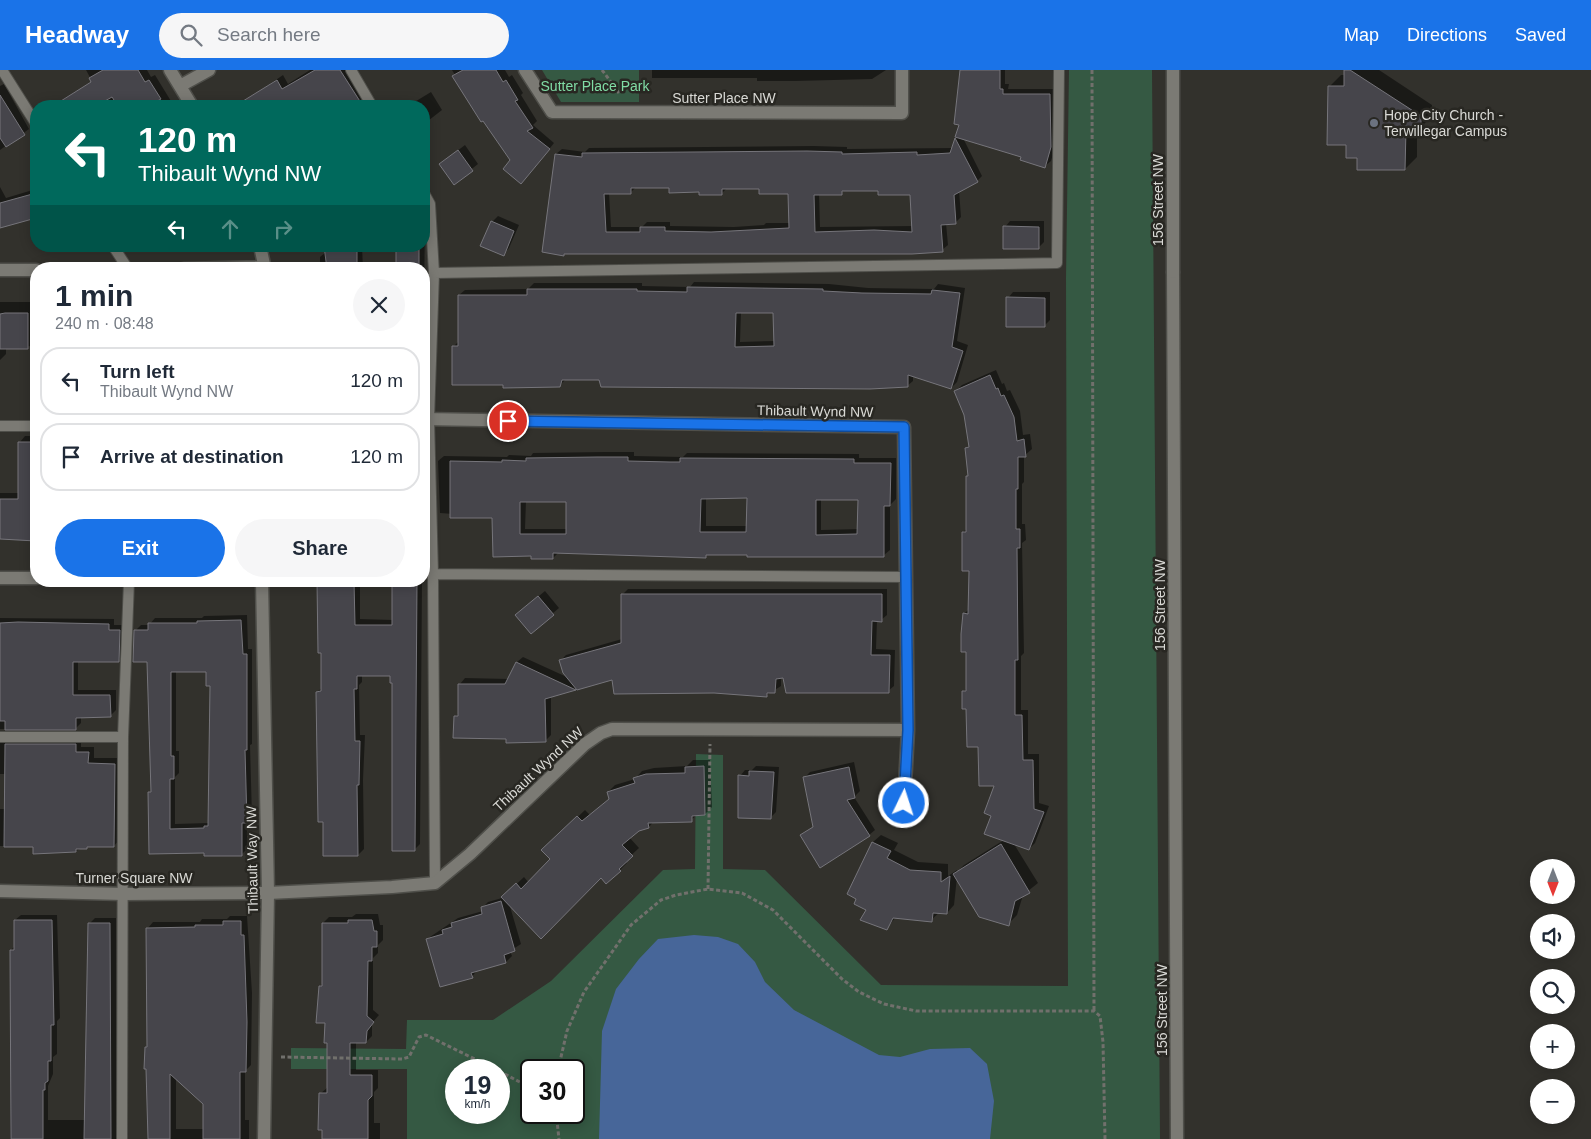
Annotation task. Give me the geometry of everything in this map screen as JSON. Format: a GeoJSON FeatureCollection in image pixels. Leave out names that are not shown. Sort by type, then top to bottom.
{"type":"FeatureCollection","features":[{"type":"Feature","properties":{"kind":"street"},"geometry":{"type":"LineString","coordinates":[[170,70],[188,100]]}},
{"type":"Feature","properties":{"kind":"street"},"geometry":{"type":"LineString","coordinates":[[180,86],[209,70]]}},
{"type":"Feature","properties":{"kind":"street","name":"Sutter Place NW"},"geometry":{"type":"LineString","coordinates":[[525,70],[552,112],[902,113],[902,70]]}},
{"type":"Feature","properties":{"kind":"street","name":"156 Street NW"},"geometry":{"type":"LineString","coordinates":[[1173,70],[1177,1139]]}},
{"type":"Feature","properties":{"kind":"street"},"geometry":{"type":"LineString","coordinates":[[0,270],[30,270]]}},
{"type":"Feature","properties":{"kind":"street","name":"Thibault Wynd NW"},"geometry":{"type":"LineString","coordinates":[[430,419],[904,427],[908,730],[904,803]]}},
{"type":"Feature","properties":{"kind":"street"},"geometry":{"type":"LineString","coordinates":[[0,578],[30,578]]}},
{"type":"Feature","properties":{"kind":"street","name":"Thibault Way NW"},"geometry":{"type":"LineString","coordinates":[[262,587],[268,893],[264,1139]]}},
{"type":"Feature","properties":{"kind":"street","name":"Thibault Wynd NW"},"geometry":{"type":"LineString","coordinates":[[434,883],[470,854],[584,744],[601,733],[612,730],[710,729],[908,730]]}},
{"type":"Feature","properties":{"kind":"street"},"geometry":{"type":"LineString","coordinates":[[268,893],[434,883]]}},
{"type":"Feature","properties":{"kind":"street","name":"Turner Square NW"},"geometry":{"type":"LineString","coordinates":[[0,891],[124,894],[268,893]]}},
{"type":"Feature","properties":{"kind":"lane"},"geometry":{"type":"LineString","coordinates":[[2,70],[30,114]]}},
{"type":"Feature","properties":{"kind":"lane"},"geometry":{"type":"LineString","coordinates":[[351,70],[368,100]]}},
{"type":"Feature","properties":{"kind":"lane"},"geometry":{"type":"LineString","coordinates":[[434,273],[1057,263],[1059,70]]}},
{"type":"Feature","properties":{"kind":"lane"},"geometry":{"type":"LineString","coordinates":[[430,204],[434,273],[430,346]]}},
{"type":"Feature","properties":{"kind":"lane"},"geometry":{"type":"LineString","coordinates":[[0,426],[30,426]]}},
{"type":"Feature","properties":{"kind":"lane"},"geometry":{"type":"LineString","coordinates":[[430,508],[433,574],[434,883]]}},
{"type":"Feature","properties":{"kind":"lane"},"geometry":{"type":"LineString","coordinates":[[433,574],[906,577]]}},
{"type":"Feature","properties":{"kind":"lane"},"geometry":{"type":"LineString","coordinates":[[122,1139],[123,737],[129,587]]}},
{"type":"Feature","properties":{"kind":"lane"},"geometry":{"type":"LineString","coordinates":[[0,737],[123,737]]}},
{"type":"Feature","properties":{"kind":"path"},"geometry":{"type":"LineString","coordinates":[[602,70],[620,93]]}},
{"type":"Feature","properties":{"kind":"path"},"geometry":{"type":"LineString","coordinates":[[1092,70],[1094,1010],[1100,1016],[1103,1042],[1105,1139]]}},
{"type":"Feature","properties":{"kind":"path"},"geometry":{"type":"LineString","coordinates":[[708,889],[710,729]]}},
{"type":"Feature","properties":{"kind":"path"},"geometry":{"type":"LineString","coordinates":[[560,1059],[568,1031],[584,992],[631,925],[661,900],[708,889],[742,893],[765,905],[789,924],[842,979],[859,992],[884,1004],[916,1010],[1094,1010]]}},
{"type":"Feature","properties":{"kind":"path"},"geometry":{"type":"LineString","coordinates":[[265,1056],[402,1059],[409,1057],[419,1037],[426,1035],[475,1059]]}},
{"type":"Feature","properties":{"kind":"path"},"geometry":{"type":"LineString","coordinates":[[557,1124],[559,1139]]}},
{"type":"Feature","properties":{"kind":"green space","name":"Sutter Place Park"},"geometry":{"type":"Polygon","coordinates":[[[542,70],[639,70],[639,102],[561,102],[542,70]]]}},
{"type":"Feature","properties":{"kind":"green space"},"geometry":{"type":"Polygon","coordinates":[[[1069,70],[1152,70],[1160,1139],[407,1139],[407,1069],[291,1069],[291,1048],[406,1049],[407,1020],[493,1020],[551,981],[663,870],[695,869],[696,754],[723,755],[723,869],[765,870],[881,985],[1068,986],[1066,278],[1069,70]]]}},
{"type":"Feature","properties":{"kind":"water"},"geometry":{"type":"Polygon","coordinates":[[[694,935],[718,937],[738,944],[755,962],[765,982],[794,1010],[879,1055],[900,1057],[930,1049],[970,1048],[987,1064],[994,1101],[990,1139],[599,1139],[602,1031],[616,989],[639,959],[658,939],[694,935]]]}},
{"type":"Feature","properties":{"kind":"building"},"geometry":{"type":"Polygon","coordinates":[[[103,70],[138,70],[145,82],[149,80],[161,99],[114,100],[112,97],[107,100],[62,100],[91,82],[89,78],[103,70]]]}},
{"type":"Feature","properties":{"kind":"building"},"geometry":{"type":"Polygon","coordinates":[[[315,70],[340,70],[359,100],[245,100],[277,80],[282,89],[315,70]]]}},
{"type":"Feature","properties":{"kind":"building"},"geometry":{"type":"Polygon","coordinates":[[[463,70],[496,70],[503,82],[506,80],[518,100],[515,101],[533,128],[527,131],[550,149],[521,184],[503,169],[510,160],[483,121],[481,122],[452,76],[463,70]]]}},
{"type":"Feature","properties":{"kind":"building"},"geometry":{"type":"Polygon","coordinates":[[[960,70],[1000,70],[1000,89],[1003,89],[1003,94],[1050,94],[1051,147],[1045,168],[1020,160],[1021,157],[955,137],[959,125],[954,124],[960,70]]]}},
{"type":"Feature","properties":{"kind":"building","name":"Hope City Church - Terwillegar Campus"},"geometry":{"type":"Polygon","coordinates":[[[1344,70],[1350,70],[1421,116],[1421,129],[1406,129],[1405,170],[1357,170],[1357,158],[1346,158],[1346,145],[1327,145],[1328,86],[1344,86],[1344,70]]]}},
{"type":"Feature","properties":{"kind":"building"},"geometry":{"type":"Polygon","coordinates":[[[0,95],[25,135],[6,147],[0,138],[0,95]]]}},
{"type":"Feature","properties":{"kind":"building"},"geometry":{"type":"Polygon","coordinates":[[[955,138],[978,182],[954,195],[956,224],[941,225],[943,252],[912,254],[564,254],[564,256],[542,252],[555,154],[582,157],[582,153],[807,151],[842,152],[842,154],[917,152],[917,155],[950,153],[955,138]],[[631,188],[631,194],[604,194],[606,232],[640,232],[640,227],[665,227],[665,231],[711,232],[789,228],[788,194],[759,194],[759,189],[722,189],[722,195],[699,195],[699,192],[669,193],[669,188],[631,188]],[[842,191],[842,195],[814,195],[815,232],[874,230],[912,232],[910,195],[878,195],[878,191],[842,191]]]}},
{"type":"Feature","properties":{"kind":"building"},"geometry":{"type":"Polygon","coordinates":[[[458,150],[473,171],[454,185],[439,164],[458,150]]]}},
{"type":"Feature","properties":{"kind":"building"},"geometry":{"type":"Polygon","coordinates":[[[30,195],[30,220],[0,228],[0,203],[30,195]]]}},
{"type":"Feature","properties":{"kind":"building"},"geometry":{"type":"Polygon","coordinates":[[[491,221],[514,231],[504,256],[480,246],[491,221]]]}},
{"type":"Feature","properties":{"kind":"building"},"geometry":{"type":"Polygon","coordinates":[[[1003,226],[1039,227],[1039,249],[1003,249],[1003,226]]]}},
{"type":"Feature","properties":{"kind":"building"},"geometry":{"type":"Polygon","coordinates":[[[325,252],[357,252],[357,262],[326,262],[325,252]]]}},
{"type":"Feature","properties":{"kind":"building"},"geometry":{"type":"Polygon","coordinates":[[[396,252],[419,252],[419,262],[396,262],[396,252]]]}},
{"type":"Feature","properties":{"kind":"building"},"geometry":{"type":"Polygon","coordinates":[[[687,287],[823,289],[823,291],[862,293],[931,294],[932,290],[960,293],[952,347],[963,351],[951,389],[908,375],[908,387],[870,389],[601,387],[599,380],[562,380],[560,387],[503,388],[503,385],[452,385],[452,346],[458,346],[458,295],[527,295],[527,289],[637,289],[637,291],[687,292],[687,287]],[[736,313],[735,347],[774,346],[773,313],[736,313]]]}},
{"type":"Feature","properties":{"kind":"building"},"geometry":{"type":"Polygon","coordinates":[[[1006,297],[1045,298],[1045,327],[1006,327],[1006,297]]]}},
{"type":"Feature","properties":{"kind":"building"},"geometry":{"type":"Polygon","coordinates":[[[28,313],[28,349],[0,349],[0,314],[28,313]]]}},
{"type":"Feature","properties":{"kind":"building"},"geometry":{"type":"Polygon","coordinates":[[[990,375],[996,389],[998,388],[1001,396],[1004,395],[1014,417],[1017,441],[1024,439],[1026,457],[1018,457],[1018,489],[1016,489],[1016,529],[1020,529],[1020,548],[1017,548],[1018,660],[1015,660],[1015,715],[1022,715],[1023,760],[1033,760],[1034,809],[1044,812],[1029,850],[984,834],[991,816],[984,813],[994,786],[979,786],[978,747],[967,747],[966,709],[962,709],[962,691],[966,691],[966,652],[961,652],[961,634],[963,613],[968,614],[969,571],[962,571],[962,532],[966,532],[966,476],[968,476],[965,448],[969,447],[964,415],[954,391],[990,375]]]}},
{"type":"Feature","properties":{"kind":"building"},"geometry":{"type":"Polygon","coordinates":[[[18,442],[30,442],[30,541],[0,539],[0,499],[18,499],[18,442]]]}},
{"type":"Feature","properties":{"kind":"building"},"geometry":{"type":"Polygon","coordinates":[[[628,457],[628,461],[670,462],[680,462],[680,458],[854,459],[854,463],[891,463],[890,506],[884,506],[884,557],[747,557],[747,555],[706,555],[706,558],[553,553],[553,559],[531,559],[531,556],[493,557],[492,518],[450,518],[450,461],[502,462],[502,460],[526,461],[526,458],[628,457]],[[747,498],[701,499],[700,532],[746,532],[747,498]],[[816,500],[816,535],[857,534],[858,500],[816,500]],[[520,502],[520,534],[566,534],[566,502],[520,502]]]}},
{"type":"Feature","properties":{"kind":"building"},"geometry":{"type":"Polygon","coordinates":[[[317,587],[354,587],[355,625],[392,625],[392,587],[417,587],[415,851],[392,851],[392,683],[390,683],[390,676],[357,676],[357,689],[354,689],[355,741],[360,741],[359,785],[357,785],[358,856],[323,856],[323,822],[318,822],[316,692],[321,691],[321,653],[318,653],[317,587]]]}},
{"type":"Feature","properties":{"kind":"building"},"geometry":{"type":"Polygon","coordinates":[[[621,594],[882,594],[882,622],[872,621],[871,655],[890,655],[889,693],[786,693],[783,678],[776,679],[775,693],[767,693],[767,697],[714,693],[614,694],[612,680],[577,690],[563,673],[559,660],[621,643],[621,594]]]}},
{"type":"Feature","properties":{"kind":"building"},"geometry":{"type":"Polygon","coordinates":[[[538,596],[554,615],[531,634],[515,615],[538,596]]]}},
{"type":"Feature","properties":{"kind":"building"},"geometry":{"type":"Polygon","coordinates":[[[241,620],[243,654],[247,654],[247,750],[245,750],[247,823],[242,823],[242,856],[204,856],[204,853],[149,854],[148,792],[151,792],[147,662],[133,662],[134,630],[148,630],[148,623],[197,623],[197,621],[241,620]],[[171,672],[171,756],[174,756],[174,779],[170,779],[170,829],[204,828],[204,826],[208,826],[210,686],[206,686],[206,672],[171,672]]]}},
{"type":"Feature","properties":{"kind":"building"},"geometry":{"type":"Polygon","coordinates":[[[0,623],[109,624],[109,630],[120,630],[119,662],[73,662],[73,695],[110,695],[111,717],[76,718],[76,730],[5,730],[5,721],[0,721],[0,623]]]}},
{"type":"Feature","properties":{"kind":"building"},"geometry":{"type":"Polygon","coordinates":[[[516,662],[576,690],[545,699],[546,742],[506,743],[506,739],[453,738],[454,716],[458,716],[458,684],[505,684],[516,662]]]}},
{"type":"Feature","properties":{"kind":"building"},"geometry":{"type":"Polygon","coordinates":[[[5,744],[76,744],[76,752],[89,752],[88,763],[115,764],[114,847],[87,847],[87,849],[76,849],[76,852],[33,854],[33,847],[4,847],[5,744]]]}},
{"type":"Feature","properties":{"kind":"building"},"geometry":{"type":"Polygon","coordinates":[[[704,766],[705,815],[692,816],[692,822],[648,823],[649,828],[639,831],[622,845],[633,856],[619,869],[621,871],[606,884],[601,878],[541,939],[501,897],[516,883],[521,889],[550,859],[541,850],[577,816],[582,821],[609,799],[607,792],[635,783],[633,778],[646,774],[685,773],[685,767],[704,766]]]}},
{"type":"Feature","properties":{"kind":"building"},"geometry":{"type":"Polygon","coordinates":[[[849,767],[855,798],[847,800],[870,836],[820,868],[800,835],[813,827],[803,777],[849,767]]]}},
{"type":"Feature","properties":{"kind":"building"},"geometry":{"type":"Polygon","coordinates":[[[749,771],[774,772],[771,819],[738,818],[738,775],[749,776],[749,771]]]}},
{"type":"Feature","properties":{"kind":"building"},"geometry":{"type":"Polygon","coordinates":[[[872,842],[891,851],[887,858],[910,870],[941,872],[941,882],[950,876],[947,914],[933,913],[932,922],[893,918],[887,930],[860,920],[866,910],[854,904],[856,899],[847,894],[872,842]]]}},
{"type":"Feature","properties":{"kind":"building"},"geometry":{"type":"Polygon","coordinates":[[[1001,844],[1030,893],[1015,901],[1009,926],[979,917],[953,874],[1001,844]]]}},
{"type":"Feature","properties":{"kind":"building"},"geometry":{"type":"Polygon","coordinates":[[[501,901],[515,951],[504,955],[506,963],[471,973],[473,978],[440,987],[426,939],[443,934],[442,930],[452,927],[451,923],[482,914],[481,907],[501,901]]]}},
{"type":"Feature","properties":{"kind":"building"},"geometry":{"type":"Polygon","coordinates":[[[14,920],[52,920],[54,1025],[51,1025],[51,1061],[48,1061],[48,1081],[45,1083],[45,1090],[43,1090],[43,1139],[11,1139],[10,950],[14,950],[14,920]]]}},
{"type":"Feature","properties":{"kind":"building"},"geometry":{"type":"Polygon","coordinates":[[[348,920],[372,920],[374,931],[377,931],[377,947],[372,947],[372,961],[368,961],[367,1016],[374,1022],[367,1031],[366,1043],[350,1043],[350,1075],[372,1075],[372,1096],[368,1100],[368,1139],[322,1139],[322,1130],[318,1130],[319,1093],[327,1093],[327,1043],[324,1043],[325,1023],[316,1023],[319,986],[322,986],[322,923],[348,923],[348,920]]]}},
{"type":"Feature","properties":{"kind":"building"},"geometry":{"type":"Polygon","coordinates":[[[223,921],[241,921],[241,935],[244,935],[247,1022],[246,1072],[240,1072],[240,1139],[203,1139],[203,1104],[170,1074],[170,1139],[148,1139],[146,1069],[144,1069],[145,1047],[147,1047],[146,928],[223,925],[223,921]]]}},
{"type":"Feature","properties":{"kind":"building"},"geometry":{"type":"Polygon","coordinates":[[[88,923],[110,923],[111,1139],[84,1139],[88,923]]]}},
{"type":"Feature","properties":{"kind":"place","name":"Hope City Church - Terwillegar Campus"},"geometry":{"type":"Point","coordinates":[1374,123]}},
{"type":"Feature","properties":{"kind":"route"},"geometry":{"type":"LineString","coordinates":[[508,421],[904,427],[908,730],[904,803]]}}]}
